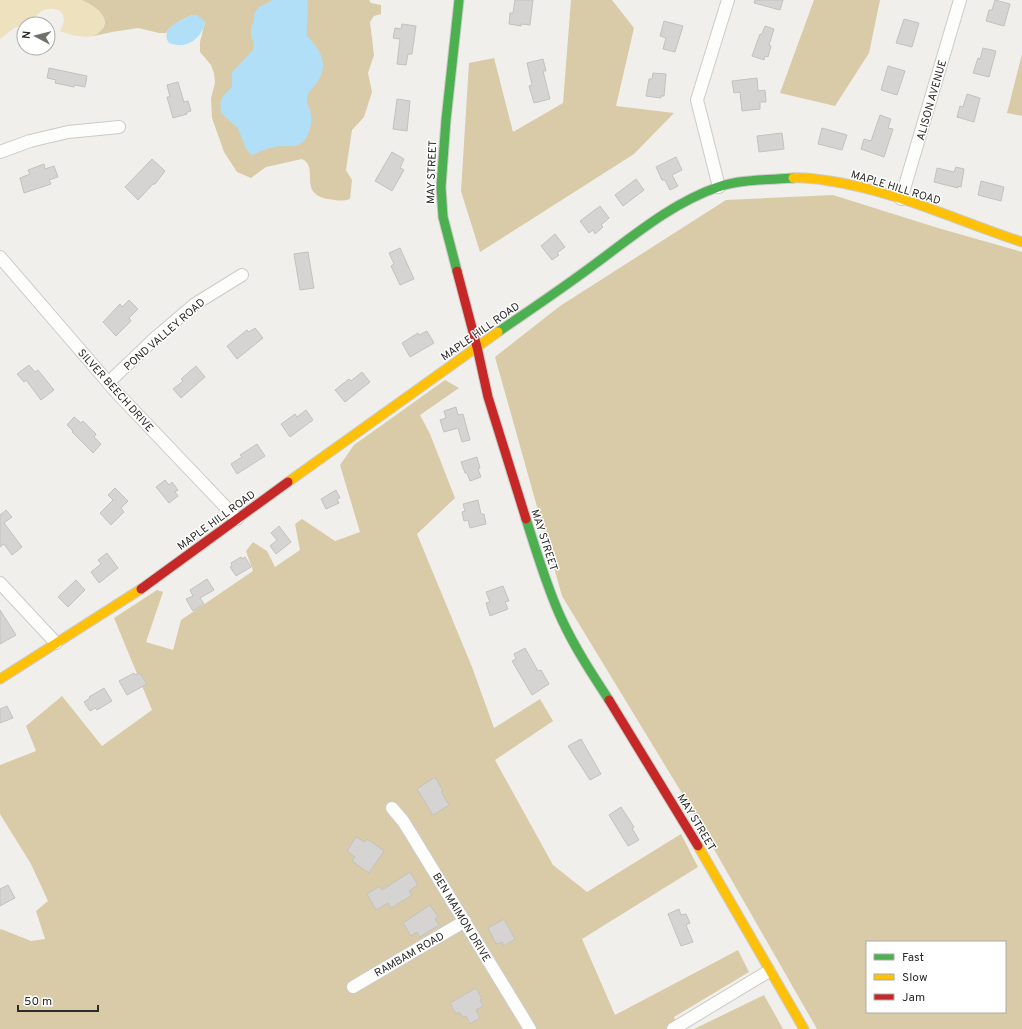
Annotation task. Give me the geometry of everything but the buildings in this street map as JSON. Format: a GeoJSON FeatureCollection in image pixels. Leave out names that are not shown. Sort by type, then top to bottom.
{"type":"FeatureCollection","features":[{"type":"Feature","properties":{"kind":"street","name":"MAY STREET"},"geometry":{"type":"LineString","coordinates":[[459,0],[442,162],[442,205],[448,236],[477,347],[488,396],[546,584],[575,646],[683,820],[769,971],[804,1029]]}},
{"type":"Feature","properties":{"kind":"street"},"geometry":{"type":"LineString","coordinates":[[719,188],[697,100],[728,0]]}},
{"type":"Feature","properties":{"kind":"street","name":"ALISON AVENUE"},"geometry":{"type":"LineString","coordinates":[[901,199],[960,0]]}},
{"type":"Feature","properties":{"kind":"street"},"geometry":{"type":"LineString","coordinates":[[0,152],[68,132],[119,126]]}},
{"type":"Feature","properties":{"kind":"street","name":"MAPLE HILL ROAD"},"geometry":{"type":"LineString","coordinates":[[0,679],[145,586],[328,452],[569,283],[646,226],[683,203],[719,188],[768,179],[802,177],[854,185],[901,199],[1022,242]]}},
{"type":"Feature","properties":{"kind":"street","name":"SILVER BEECH DRIVE"},"geometry":{"type":"LineString","coordinates":[[0,257],[108,383],[237,519]]}},
{"type":"Feature","properties":{"kind":"street","name":"POND VALLEY ROAD"},"geometry":{"type":"LineString","coordinates":[[108,383],[154,339],[196,304],[242,275]]}},
{"type":"Feature","properties":{"kind":"street"},"geometry":{"type":"LineString","coordinates":[[0,583],[56,643]]}},
{"type":"Feature","properties":{"kind":"street","name":"BEN MAIMON DRIVE"},"geometry":{"type":"LineString","coordinates":[[392,808],[410,832],[530,1029]]}},
{"type":"Feature","properties":{"kind":"street","name":"RAMBAM ROAD"},"geometry":{"type":"LineString","coordinates":[[353,987],[465,921]]}},
{"type":"Feature","properties":{"kind":"street"},"geometry":{"type":"LineString","coordinates":[[673,1029],[769,971]]}},
{"type":"Feature","properties":{"kind":"shaded area"},"geometry":{"type":"Polygon","coordinates":[[[0,0],[81,0],[99,10],[105,23],[101,31],[95,36],[86,37],[72,35],[60,31],[64,19],[59,10],[52,8],[45,9],[35,16],[16,16],[16,27],[0,39],[0,0]]]}},
{"type":"Feature","properties":{"kind":"shaded area"},"geometry":{"type":"Polygon","coordinates":[[[81,0],[369,0],[371,3],[381,5],[381,14],[374,16],[370,22],[374,55],[368,73],[372,92],[364,117],[352,130],[346,170],[352,180],[350,199],[328,199],[319,196],[313,191],[309,168],[307,163],[302,159],[266,167],[251,178],[237,172],[224,152],[212,118],[211,98],[215,83],[214,73],[211,65],[200,52],[200,42],[205,22],[192,15],[174,24],[166,33],[159,33],[138,28],[94,36],[101,31],[105,20],[98,10],[81,0]]]}},
{"type":"Feature","properties":{"kind":"shaded area"},"geometry":{"type":"Polygon","coordinates":[[[571,0],[612,0],[634,28],[616,106],[674,113],[634,154],[480,252],[461,191],[469,63],[494,58],[513,132],[563,103],[571,0]]]}},
{"type":"Feature","properties":{"kind":"shaded area"},"geometry":{"type":"Polygon","coordinates":[[[814,0],[880,0],[869,53],[835,106],[780,93],[814,0]]]}},
{"type":"Feature","properties":{"kind":"shaded area"},"geometry":{"type":"Polygon","coordinates":[[[1022,54],[1022,116],[1007,113],[1022,54]]]}},
{"type":"Feature","properties":{"kind":"shaded area"},"geometry":{"type":"Polygon","coordinates":[[[833,195],[938,228],[1022,252],[1022,1029],[817,1029],[680,790],[562,596],[495,357],[560,306],[726,200],[833,195]]]}},
{"type":"Feature","properties":{"kind":"shaded area"},"geometry":{"type":"Polygon","coordinates":[[[445,380],[459,388],[420,415],[430,434],[455,498],[417,534],[472,667],[494,728],[540,699],[553,721],[495,760],[553,865],[587,892],[681,834],[698,867],[582,939],[615,1015],[738,950],[749,972],[674,1017],[678,1029],[0,1029],[0,930],[1,929],[31,941],[45,939],[36,911],[48,901],[31,864],[0,814],[0,765],[36,751],[26,726],[62,696],[102,746],[152,710],[114,618],[157,590],[163,592],[146,642],[173,650],[181,620],[253,571],[246,551],[253,542],[267,551],[275,567],[300,550],[295,524],[302,519],[335,541],[360,532],[340,465],[354,445],[445,380]]]}},
{"type":"Feature","properties":{"kind":"shaded area"},"geometry":{"type":"Polygon","coordinates":[[[764,995],[783,1029],[694,1029],[764,995]]]}},
{"type":"Feature","properties":{"kind":"water"},"geometry":{"type":"Polygon","coordinates":[[[273,0],[307,0],[307,36],[320,53],[323,64],[320,77],[307,97],[307,103],[311,115],[311,123],[308,135],[304,141],[298,145],[279,146],[263,150],[252,155],[246,149],[238,128],[221,113],[220,104],[222,98],[232,87],[232,72],[253,50],[254,43],[251,36],[251,28],[254,21],[254,14],[259,7],[273,0]]]}},
{"type":"Feature","properties":{"kind":"water"},"geometry":{"type":"Polygon","coordinates":[[[192,15],[197,15],[205,22],[197,38],[187,44],[175,45],[169,43],[167,33],[169,29],[177,22],[192,15]]]}},
{"type":"Feature","properties":{"kind":"traffic: fast"},"geometry":{"type":"LineString","coordinates":[[457,271],[443,217],[441,187],[446,120],[459,0]]}},
{"type":"Feature","properties":{"kind":"traffic: fast"},"geometry":{"type":"LineString","coordinates":[[498,332],[571,282],[638,232],[685,202],[727,184],[746,181],[793,178]]}},
{"type":"Feature","properties":{"kind":"traffic: fast"},"geometry":{"type":"LineString","coordinates":[[526,519],[547,583],[562,620],[578,651],[609,700]]}},
{"type":"Feature","properties":{"kind":"traffic: slow"},"geometry":{"type":"LineString","coordinates":[[793,178],[830,181],[879,192],[927,207],[1022,242]]}},
{"type":"Feature","properties":{"kind":"traffic: slow"},"geometry":{"type":"LineString","coordinates":[[288,482],[498,332]]}},
{"type":"Feature","properties":{"kind":"traffic: slow"},"geometry":{"type":"LineString","coordinates":[[0,679],[141,589]]}},
{"type":"Feature","properties":{"kind":"traffic: slow"},"geometry":{"type":"LineString","coordinates":[[698,846],[804,1029]]}},
{"type":"Feature","properties":{"kind":"traffic: jam"},"geometry":{"type":"LineString","coordinates":[[457,271],[477,347],[488,397],[526,519]]}},
{"type":"Feature","properties":{"kind":"traffic: jam"},"geometry":{"type":"LineString","coordinates":[[141,589],[288,482]]}},
{"type":"Feature","properties":{"kind":"traffic: jam"},"geometry":{"type":"LineString","coordinates":[[609,700],[698,846]]}}]}
